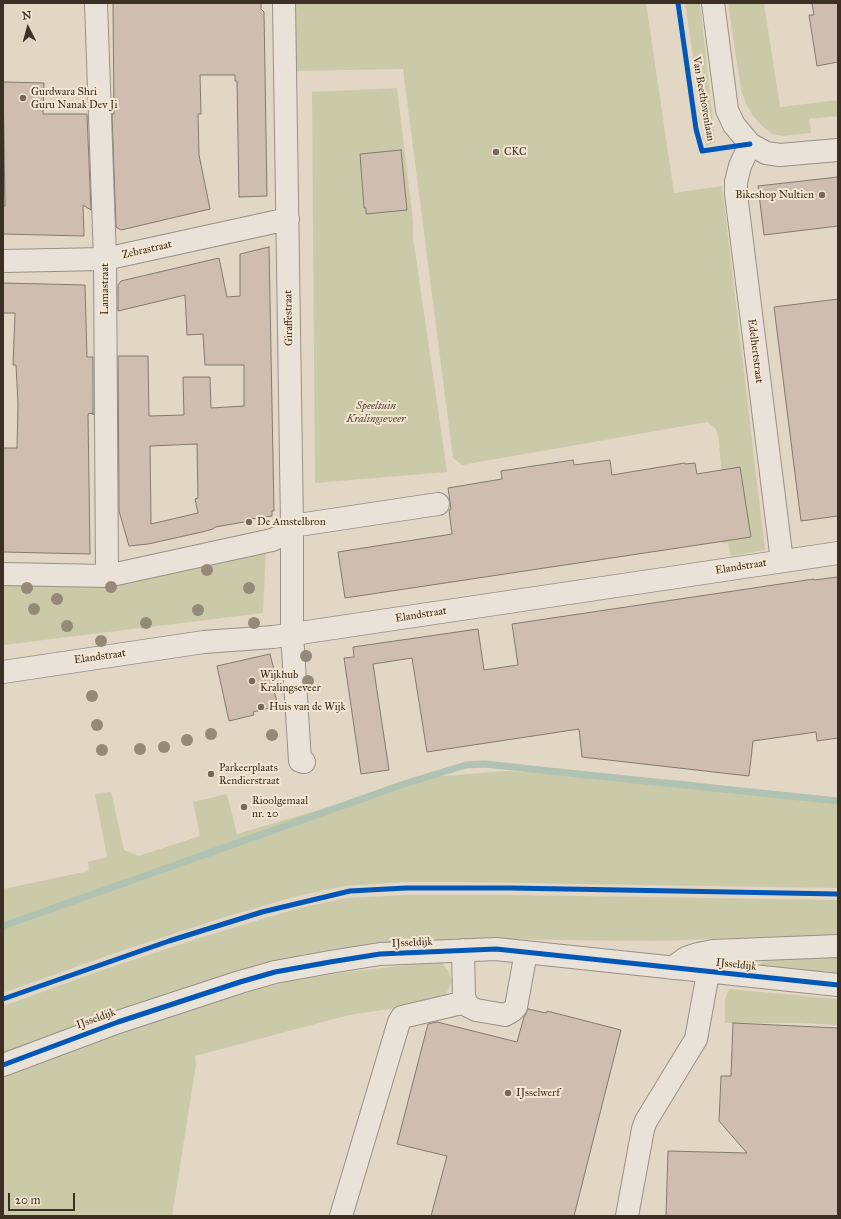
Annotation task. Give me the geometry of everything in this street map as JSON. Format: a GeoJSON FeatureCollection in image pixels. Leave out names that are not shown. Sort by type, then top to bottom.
{"type":"FeatureCollection","features":[{"type":"Feature","properties":{"kind":"street","name":"Lamastraat"},"geometry":{"type":"LineString","coordinates":[[96,3],[105,259],[107,576]]}},
{"type":"Feature","properties":{"kind":"street","name":"Giraffestraat"},"geometry":{"type":"LineString","coordinates":[[284,3],[292,528],[292,634],[300,761],[304,762]]}},
{"type":"Feature","properties":{"kind":"street","name":"Van Beethovenlaan"},"geometry":{"type":"LineString","coordinates":[[713,3],[727,110],[734,125],[750,144]]}},
{"type":"Feature","properties":{"kind":"street"},"geometry":{"type":"LineString","coordinates":[[750,144],[766,153],[780,155],[838,150]]}},
{"type":"Feature","properties":{"kind":"street","name":"Edelhertstraat"},"geometry":{"type":"LineString","coordinates":[[750,144],[740,166],[736,182],[736,194],[782,561]]}},
{"type":"Feature","properties":{"kind":"street","name":"Zebrastraat"},"geometry":{"type":"LineString","coordinates":[[3,261],[105,259],[288,219]]}},
{"type":"Feature","properties":{"kind":"street"},"geometry":{"type":"LineString","coordinates":[[3,574],[107,576],[272,540],[292,528],[438,504]]}},
{"type":"Feature","properties":{"kind":"street","name":"Elandstraat"},"geometry":{"type":"LineString","coordinates":[[3,672],[204,642],[274,637],[838,553]]}},
{"type":"Feature","properties":{"kind":"street"},"geometry":{"type":"LineString","coordinates":[[672,968],[686,958],[713,951],[838,946]]}},
{"type":"Feature","properties":{"kind":"street","name":"IJsseldijk"},"geometry":{"type":"LineString","coordinates":[[3,1064],[118,1022],[274,972],[380,954],[496,949],[838,985]]}},
{"type":"Feature","properties":{"kind":"street"},"geometry":{"type":"LineString","coordinates":[[463,950],[464,997],[468,1006],[476,1010],[505,1015],[512,1012],[516,1007],[526,952]]}},
{"type":"Feature","properties":{"kind":"street"},"geometry":{"type":"LineString","coordinates":[[627,1216],[643,1129],[646,1121],[696,1039],[708,972]]}},
{"type":"Feature","properties":{"kind":"street"},"geometry":{"type":"LineString","coordinates":[[341,1216],[398,1022],[402,1017],[466,1002]]}},
{"type":"Feature","properties":{"kind":"green space"},"geometry":{"type":"Polygon","coordinates":[[[292,3],[646,3],[674,193],[722,186],[765,550],[731,556],[728,543],[723,543],[717,495],[724,493],[718,434],[715,428],[707,422],[462,465],[453,458],[403,69],[293,71],[292,3]]]}},
{"type":"Feature","properties":{"kind":"green space"},"geometry":{"type":"Polygon","coordinates":[[[685,3],[700,3],[715,142],[706,146],[685,3]]]}},
{"type":"Feature","properties":{"kind":"green space"},"geometry":{"type":"Polygon","coordinates":[[[728,3],[764,3],[780,107],[838,100],[838,116],[809,119],[811,133],[783,136],[772,134],[762,126],[747,106],[741,90],[728,3]]]}},
{"type":"Feature","properties":{"kind":"green space","name":"Speeltuin Kralingseveer"},"geometry":{"type":"Polygon","coordinates":[[[397,88],[413,221],[413,237],[447,472],[315,483],[312,92],[397,88]]]}},
{"type":"Feature","properties":{"kind":"green space"},"geometry":{"type":"Polygon","coordinates":[[[266,547],[263,613],[3,645],[3,581],[266,547]]]}},
{"type":"Feature","properties":{"kind":"green space"},"geometry":{"type":"Polygon","coordinates":[[[508,771],[676,780],[838,800],[838,888],[453,882],[405,882],[344,886],[301,895],[225,917],[112,954],[3,993],[3,889],[89,871],[88,862],[107,857],[95,794],[111,792],[124,850],[139,856],[200,836],[193,802],[227,794],[237,834],[431,777],[508,771]]]}},
{"type":"Feature","properties":{"kind":"green space"},"geometry":{"type":"Polygon","coordinates":[[[405,895],[511,895],[838,900],[838,935],[653,941],[488,939],[431,940],[362,946],[302,955],[228,974],[30,1042],[3,1054],[3,1006],[100,971],[206,936],[296,909],[346,898],[405,895]]]}},
{"type":"Feature","properties":{"kind":"green space"},"geometry":{"type":"Polygon","coordinates":[[[838,957],[838,976],[760,966],[761,963],[768,960],[838,957]]]}},
{"type":"Feature","properties":{"kind":"green space"},"geometry":{"type":"Polygon","coordinates":[[[442,963],[449,972],[452,981],[444,998],[430,1003],[349,1015],[195,1056],[196,1065],[172,1216],[3,1216],[3,1077],[56,1055],[110,1036],[224,999],[288,981],[415,964],[442,963]]]}},
{"type":"Feature","properties":{"kind":"green space"},"geometry":{"type":"Polygon","coordinates":[[[729,989],[838,999],[838,1025],[802,1023],[725,1023],[725,1000],[729,989]]]}},
{"type":"Feature","properties":{"kind":"building"},"geometry":{"type":"Polygon","coordinates":[[[113,3],[261,3],[261,9],[264,12],[267,196],[239,197],[237,81],[235,81],[235,75],[200,75],[201,114],[198,114],[199,155],[210,209],[121,230],[116,227],[112,114],[114,114],[113,3]]]}},
{"type":"Feature","properties":{"kind":"building"},"geometry":{"type":"Polygon","coordinates":[[[812,3],[838,3],[838,62],[817,66],[809,15],[814,15],[812,3]]]}},
{"type":"Feature","properties":{"kind":"building"},"geometry":{"type":"Polygon","coordinates":[[[3,82],[44,83],[43,114],[87,114],[91,210],[83,205],[84,236],[3,234],[3,206],[5,206],[3,82]]]}},
{"type":"Feature","properties":{"kind":"building"},"geometry":{"type":"Polygon","coordinates":[[[401,150],[407,210],[366,214],[366,208],[364,208],[360,154],[401,150]]]}},
{"type":"Feature","properties":{"kind":"building"},"geometry":{"type":"Polygon","coordinates":[[[838,177],[838,226],[764,235],[758,186],[838,177]]]}},
{"type":"Feature","properties":{"kind":"building"},"geometry":{"type":"Polygon","coordinates":[[[269,247],[274,511],[272,511],[272,516],[215,527],[202,532],[148,544],[129,546],[119,511],[118,356],[148,356],[149,416],[184,415],[183,377],[210,377],[211,408],[244,406],[244,365],[205,365],[203,334],[187,335],[185,295],[118,311],[118,285],[121,281],[219,258],[227,297],[240,296],[240,254],[269,247]],[[197,444],[150,446],[151,524],[198,513],[195,499],[198,498],[197,444]]]}},
{"type":"Feature","properties":{"kind":"building"},"geometry":{"type":"Polygon","coordinates":[[[3,283],[85,285],[87,357],[93,357],[93,413],[88,414],[90,554],[3,552],[3,448],[17,448],[18,404],[16,365],[13,365],[15,313],[3,313],[3,283]]]}},
{"type":"Feature","properties":{"kind":"building"},"geometry":{"type":"Polygon","coordinates":[[[838,299],[838,516],[801,521],[774,307],[838,299]]]}},
{"type":"Feature","properties":{"kind":"building"},"geometry":{"type":"Polygon","coordinates":[[[573,460],[574,465],[610,460],[612,475],[685,463],[695,463],[697,474],[740,467],[751,537],[345,598],[338,552],[452,534],[448,488],[502,479],[501,471],[573,460]]]}},
{"type":"Feature","properties":{"kind":"building"},"geometry":{"type":"Polygon","coordinates":[[[838,577],[838,738],[817,741],[816,732],[753,741],[749,776],[582,757],[579,729],[427,752],[412,658],[373,664],[389,770],[361,774],[344,658],[354,657],[353,647],[478,629],[484,670],[518,665],[512,624],[814,579],[838,577]]]}},
{"type":"Feature","properties":{"kind":"building"},"geometry":{"type":"Polygon","coordinates":[[[270,654],[278,686],[273,687],[278,706],[253,712],[254,715],[229,721],[217,666],[270,654]]]}},
{"type":"Feature","properties":{"kind":"building","name":"IJsselwerf"},"geometry":{"type":"Polygon","coordinates":[[[528,1009],[546,1013],[547,1011],[621,1030],[574,1216],[431,1216],[447,1156],[397,1144],[428,1024],[437,1022],[517,1042],[524,1017],[528,1009]]]}},
{"type":"Feature","properties":{"kind":"building"},"geometry":{"type":"Polygon","coordinates":[[[733,1023],[838,1028],[838,1216],[666,1216],[668,1151],[747,1153],[719,1121],[721,1076],[731,1076],[733,1023]]]}},
{"type":"Feature","properties":{"kind":"waterway"},"geometry":{"type":"LineString","coordinates":[[3,926],[404,784],[466,765],[485,764],[838,801]]}},
{"type":"Feature","properties":{"kind":"cycle path"},"geometry":{"type":"LineString","coordinates":[[678,3],[696,129],[702,151],[750,144]]}},
{"type":"Feature","properties":{"kind":"cycle path"},"geometry":{"type":"LineString","coordinates":[[3,999],[169,941],[262,912],[350,891],[406,888],[511,888],[838,894]]}},
{"type":"Feature","properties":{"kind":"cycle path"},"geometry":{"type":"LineString","coordinates":[[3,1065],[118,1022],[240,982],[275,972],[380,954],[496,949],[838,985]]}},
{"type":"Feature","properties":{"kind":"place","name":"Gurdwara Shri Guru Nanak Dev Ji"},"geometry":{"type":"Point","coordinates":[23,98]}},
{"type":"Feature","properties":{"kind":"place","name":"CKC"},"geometry":{"type":"Point","coordinates":[496,152]}},
{"type":"Feature","properties":{"kind":"place","name":"Bikeshop Nultien"},"geometry":{"type":"Point","coordinates":[822,195]}},
{"type":"Feature","properties":{"kind":"place","name":"De Amstelbron"},"geometry":{"type":"Point","coordinates":[249,522]}},
{"type":"Feature","properties":{"kind":"place","name":"Wijkhub Kralingseveer"},"geometry":{"type":"Point","coordinates":[252,681]}},
{"type":"Feature","properties":{"kind":"place","name":"Huis van de Wijk"},"geometry":{"type":"Point","coordinates":[261,707]}},
{"type":"Feature","properties":{"kind":"place","name":"Parkeerplaats Rendierstraat"},"geometry":{"type":"Point","coordinates":[211,774]}},
{"type":"Feature","properties":{"kind":"place","name":"Rioolgemaal nr. 20"},"geometry":{"type":"Point","coordinates":[244,807]}},
{"type":"Feature","properties":{"kind":"place","name":"IJsselwerf"},"geometry":{"type":"Point","coordinates":[508,1093]}}]}
